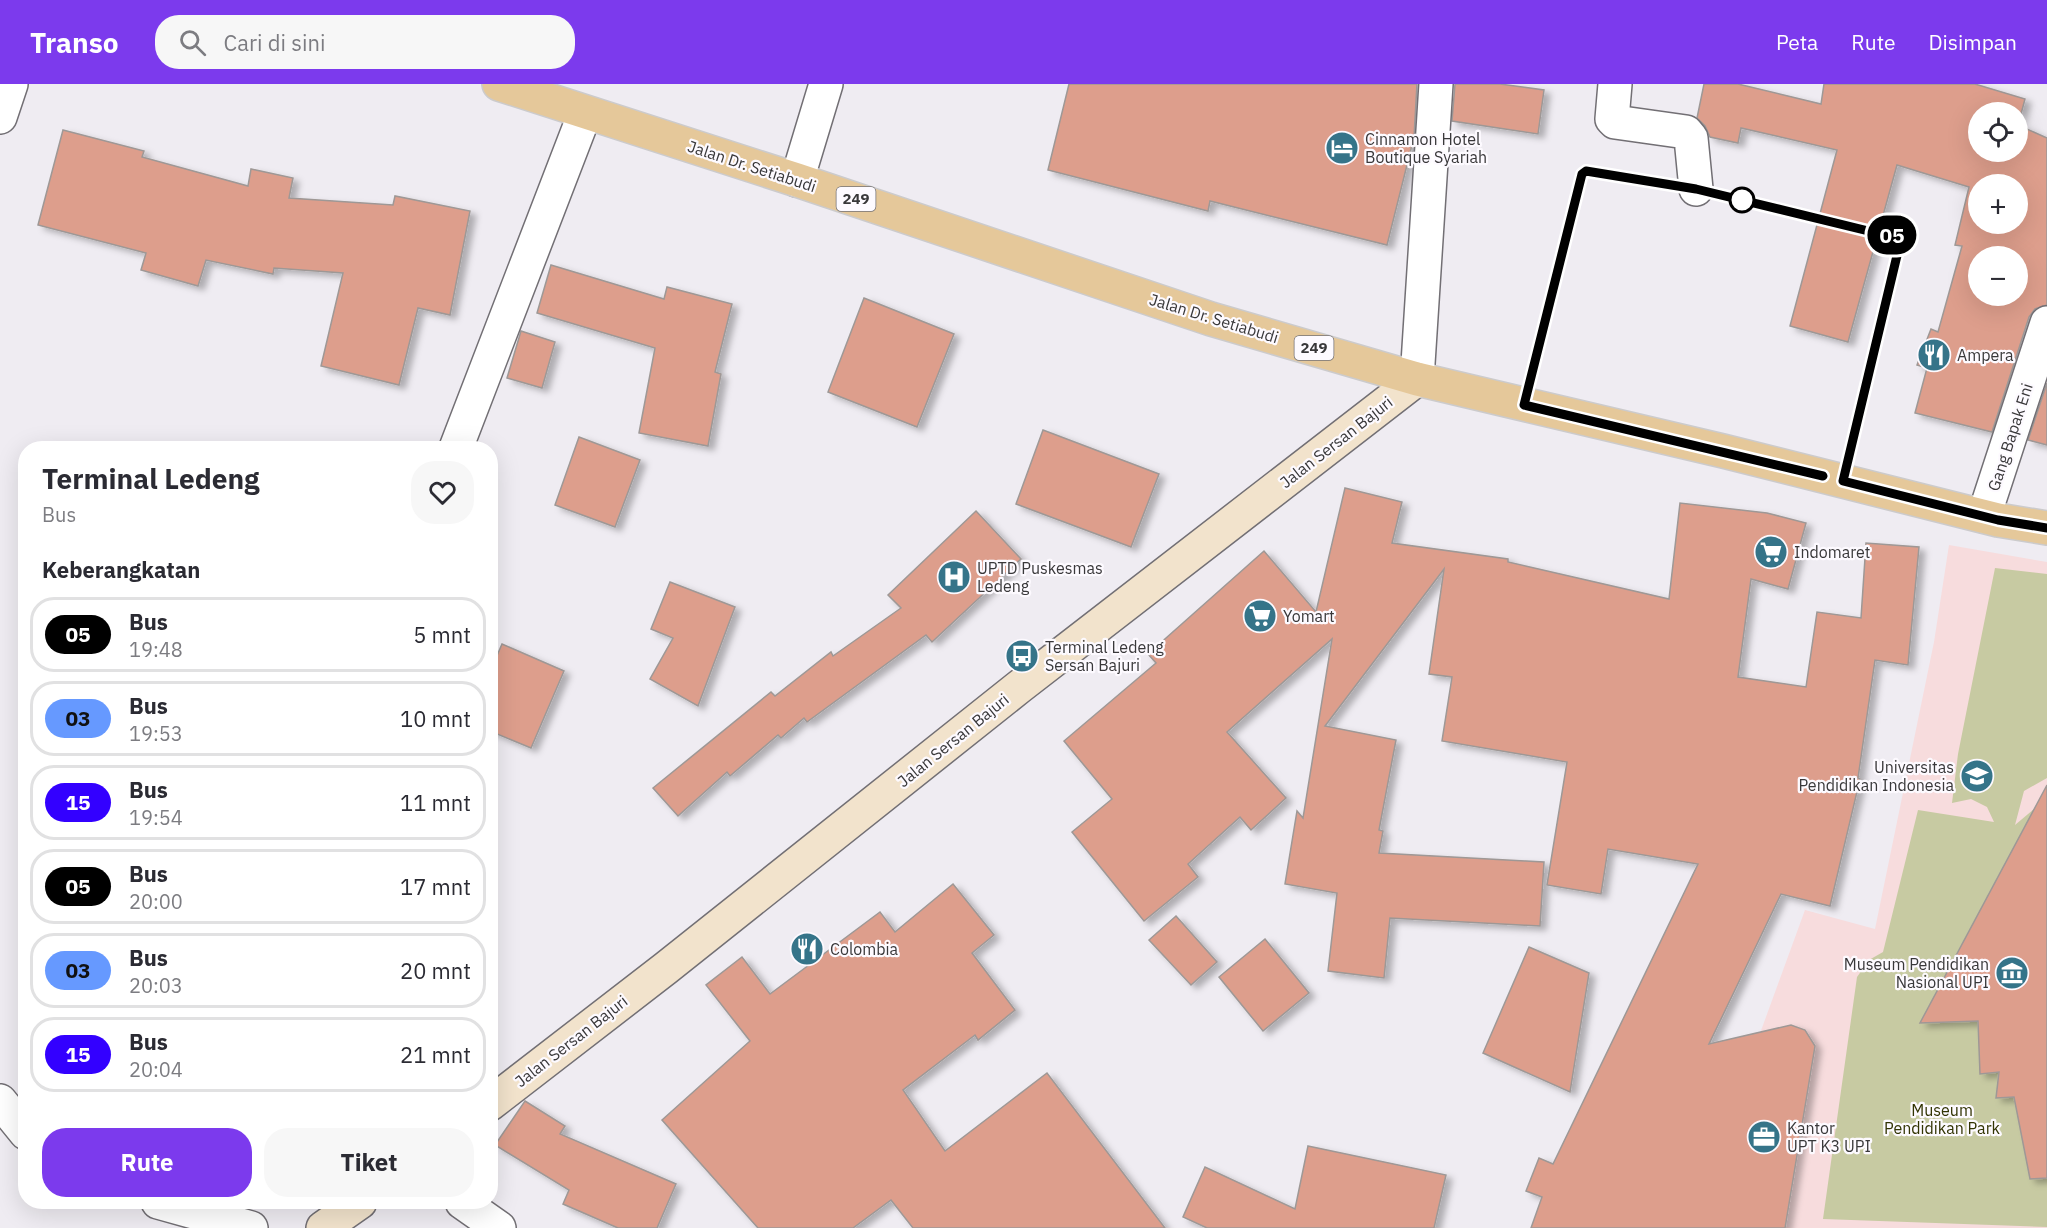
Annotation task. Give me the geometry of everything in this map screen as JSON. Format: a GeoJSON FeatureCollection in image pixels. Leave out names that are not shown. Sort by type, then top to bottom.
{"type":"FeatureCollection","features":[{"type":"Feature","properties":{"kind":"main road","name":"Jalan Dr. Setiabudi"},"geometry":{"type":"LineString","coordinates":[[499,84],[797,180],[1211,319],[1417,379],[1984,516],[2047,528]]}},
{"type":"Feature","properties":{"kind":"main road","name":"Jalan Sersan Bajuri"},"geometry":{"type":"LineString","coordinates":[[498,1098],[666,968],[1019,687],[1417,379]]}},
{"type":"Feature","properties":{"kind":"main road"},"geometry":{"type":"LineString","coordinates":[[323,1228],[350,1209]]}},
{"type":"Feature","properties":{"kind":"street"},"geometry":{"type":"LineString","coordinates":[[0,117],[11,84]]}},
{"type":"Feature","properties":{"kind":"street"},"geometry":{"type":"LineString","coordinates":[[797,180],[826,84]]}},
{"type":"Feature","properties":{"kind":"street"},"geometry":{"type":"LineString","coordinates":[[1417,379],[1436,84]]}},
{"type":"Feature","properties":{"kind":"street"},"geometry":{"type":"LineString","coordinates":[[1615,84],[1612,119],[1615,122],[1686,132],[1691,138],[1696,189]]}},
{"type":"Feature","properties":{"kind":"street"},"geometry":{"type":"LineString","coordinates":[[459,441],[585,113]]}},
{"type":"Feature","properties":{"kind":"street","name":"Gang Bapak Eni"},"geometry":{"type":"LineString","coordinates":[[1984,516],[2047,323]]}},
{"type":"Feature","properties":{"kind":"street"},"geometry":{"type":"LineString","coordinates":[[0,1101],[18,1123]]}},
{"type":"Feature","properties":{"kind":"street"},"geometry":{"type":"LineString","coordinates":[[183,1209],[251,1228]]}},
{"type":"Feature","properties":{"kind":"street"},"geometry":{"type":"LineString","coordinates":[[472,1209],[499,1228]]}},
{"type":"Feature","properties":{"kind":"shaded area","name":"Universitas Pendidikan Indonesia"},"geometry":{"type":"Polygon","coordinates":[[[1949,545],[2047,562],[2047,1228],[1689,1228],[1805,910],[1875,929],[1934,642],[1949,545]]]}},
{"type":"Feature","properties":{"kind":"green space","name":"Museum Pendidikan Park"},"geometry":{"type":"Polygon","coordinates":[[[1995,568],[2047,574],[2047,778],[2024,791],[2015,825],[2047,798],[2047,1227],[1823,1219],[1857,977],[1869,960],[1883,952],[1918,810],[1994,822],[1987,807],[1971,799],[1952,803],[1958,754],[1995,568]]]}},
{"type":"Feature","properties":{"kind":"building"},"geometry":{"type":"Polygon","coordinates":[[[1069,84],[1417,84],[1414,137],[1387,245],[1210,201],[1208,211],[1048,170],[1069,84]]]}},
{"type":"Feature","properties":{"kind":"building"},"geometry":{"type":"Polygon","coordinates":[[[1455,84],[1500,84],[1544,90],[1538,134],[1452,121],[1455,84]]]}},
{"type":"Feature","properties":{"kind":"building"},"geometry":{"type":"Polygon","coordinates":[[[1704,84],[1738,84],[1821,104],[1824,84],[1975,84],[2025,99],[2024,102],[1968,102],[1968,162],[2028,162],[2028,129],[2047,138],[2047,305],[2035,309],[2029,317],[1992,432],[1915,413],[1927,368],[1917,365],[1931,329],[1938,332],[1962,246],[1955,245],[1968,191],[1968,234],[2028,234],[2028,174],[1968,174],[1968,187],[1897,165],[1848,342],[1790,326],[1837,150],[1741,128],[1738,143],[1710,137],[1705,126],[1697,118],[1704,84]]]}},
{"type":"Feature","properties":{"kind":"building"},"geometry":{"type":"Polygon","coordinates":[[[63,130],[144,151],[142,157],[248,186],[251,169],[293,178],[289,198],[393,205],[395,196],[470,211],[450,315],[418,308],[399,385],[321,366],[343,273],[274,268],[273,274],[206,260],[198,286],[141,270],[146,253],[38,225],[63,130]]]}},
{"type":"Feature","properties":{"kind":"building"},"geometry":{"type":"Polygon","coordinates":[[[551,265],[664,299],[667,287],[732,304],[715,372],[721,374],[708,446],[639,433],[655,348],[537,313],[551,265]]]}},
{"type":"Feature","properties":{"kind":"building"},"geometry":{"type":"Polygon","coordinates":[[[864,298],[954,334],[917,427],[828,392],[864,298]]]}},
{"type":"Feature","properties":{"kind":"building"},"geometry":{"type":"Polygon","coordinates":[[[521,331],[555,342],[542,388],[507,378],[521,331]]]}},
{"type":"Feature","properties":{"kind":"building"},"geometry":{"type":"Polygon","coordinates":[[[2047,383],[2047,445],[2028,440],[2047,383]]]}},
{"type":"Feature","properties":{"kind":"building"},"geometry":{"type":"Polygon","coordinates":[[[1043,430],[1159,474],[1131,547],[1016,504],[1043,430]]]}},
{"type":"Feature","properties":{"kind":"building"},"geometry":{"type":"Polygon","coordinates":[[[579,437],[640,460],[615,527],[555,505],[579,437]]]}},
{"type":"Feature","properties":{"kind":"building"},"geometry":{"type":"Polygon","coordinates":[[[1345,488],[1402,502],[1392,543],[1508,559],[1508,562],[1669,599],[1680,503],[1767,513],[1806,523],[1788,589],[1751,579],[1738,677],[1806,687],[1817,612],[1861,618],[1866,543],[1919,547],[1908,665],[1875,660],[1858,778],[1860,779],[1830,906],[1781,894],[1709,1044],[1791,1025],[1805,1030],[1815,1046],[1785,1228],[1531,1228],[1542,1197],[1526,1191],[1539,1158],[1553,1164],[1698,864],[1608,849],[1601,894],[1547,885],[1567,762],[1442,741],[1452,677],[1429,674],[1444,569],[1325,726],[1396,740],[1379,830],[1383,831],[1379,853],[1544,862],[1540,926],[1390,918],[1384,978],[1328,971],[1337,893],[1285,884],[1297,811],[1303,818],[1332,639],[1227,732],[1286,798],[1251,830],[1240,817],[1188,864],[1198,877],[1144,921],[1072,832],[1112,799],[1064,741],[1156,663],[1148,654],[1264,551],[1316,612],[1345,488]]]}},
{"type":"Feature","properties":{"kind":"building"},"geometry":{"type":"Polygon","coordinates":[[[976,511],[1021,559],[932,642],[926,635],[807,722],[804,718],[781,738],[778,735],[730,776],[727,772],[678,816],[653,788],[771,692],[775,696],[831,652],[833,656],[901,608],[888,595],[976,511]]]}},
{"type":"Feature","properties":{"kind":"building"},"geometry":{"type":"Polygon","coordinates":[[[670,582],[735,607],[698,706],[650,679],[673,638],[651,629],[670,582]]]}},
{"type":"Feature","properties":{"kind":"building"},"geometry":{"type":"Polygon","coordinates":[[[502,644],[564,671],[531,748],[498,734],[498,653],[502,644]]]}},
{"type":"Feature","properties":{"kind":"building","name":"Museum Pendidikan Nasional UPI"},"geometry":{"type":"Polygon","coordinates":[[[2047,785],[2047,1178],[2030,1179],[2014,1097],[1996,1098],[1999,1072],[1980,1074],[1978,1021],[1920,1023],[2047,785]]]}},
{"type":"Feature","properties":{"kind":"building"},"geometry":{"type":"Polygon","coordinates":[[[953,884],[994,935],[972,953],[1015,1010],[978,1040],[975,1035],[903,1090],[945,1151],[1047,1073],[1165,1228],[913,1228],[891,1200],[853,1228],[758,1228],[662,1120],[750,1041],[706,985],[742,957],[770,994],[880,912],[895,932],[953,884]]]}},
{"type":"Feature","properties":{"kind":"building"},"geometry":{"type":"Polygon","coordinates":[[[1176,916],[1217,962],[1191,985],[1149,940],[1176,916]]]}},
{"type":"Feature","properties":{"kind":"building"},"geometry":{"type":"Polygon","coordinates":[[[1265,939],[1309,993],[1263,1031],[1219,977],[1265,939]]]}},
{"type":"Feature","properties":{"kind":"building"},"geometry":{"type":"Polygon","coordinates":[[[1529,947],[1589,973],[1570,1092],[1483,1053],[1529,947]]]}},
{"type":"Feature","properties":{"kind":"building"},"geometry":{"type":"Polygon","coordinates":[[[525,1101],[565,1126],[560,1134],[676,1184],[657,1228],[618,1228],[563,1204],[569,1190],[498,1147],[498,1141],[525,1101]]]}},
{"type":"Feature","properties":{"kind":"building"},"geometry":{"type":"Polygon","coordinates":[[[1308,1146],[1446,1175],[1434,1228],[1207,1228],[1183,1217],[1205,1167],[1295,1209],[1308,1146]]]}},
{"type":"Feature","properties":{"kind":"bus line","name":"05"},"geometry":{"type":"LineString","coordinates":[[1823,476],[1524,405],[1582,174],[1590,170],[1696,189],[1843,225],[1890,234],[1897,238],[1900,243],[1843,481],[1998,520],[2047,528]]}},
{"type":"Feature","properties":{"kind":"place","name":"Cinnamon Hotel Boutique Syariah"},"geometry":{"type":"Point","coordinates":[1342,148]}},
{"type":"Feature","properties":{"kind":"place","name":"Ampera"},"geometry":{"type":"Point","coordinates":[1934,355]}},
{"type":"Feature","properties":{"kind":"place","name":"Indomaret"},"geometry":{"type":"Point","coordinates":[1771,552]}},
{"type":"Feature","properties":{"kind":"place","name":"UPTD Puskesmas Ledeng"},"geometry":{"type":"Point","coordinates":[954,577]}},
{"type":"Feature","properties":{"kind":"place","name":"Yomart"},"geometry":{"type":"Point","coordinates":[1260,616]}},
{"type":"Feature","properties":{"kind":"place","name":"Terminal Ledeng Sersan Bajuri"},"geometry":{"type":"Point","coordinates":[1022,656]}},
{"type":"Feature","properties":{"kind":"place","name":"Universitas Pendidikan Indonesia"},"geometry":{"type":"Point","coordinates":[1977,776]}},
{"type":"Feature","properties":{"kind":"place","name":"Colombia"},"geometry":{"type":"Point","coordinates":[807,949]}},
{"type":"Feature","properties":{"kind":"place","name":"Museum Pendidikan Nasional UPI"},"geometry":{"type":"Point","coordinates":[2012,973]}},
{"type":"Feature","properties":{"kind":"place","name":"Kantor UPT K3 UPI"},"geometry":{"type":"Point","coordinates":[1764,1137]}}]}
